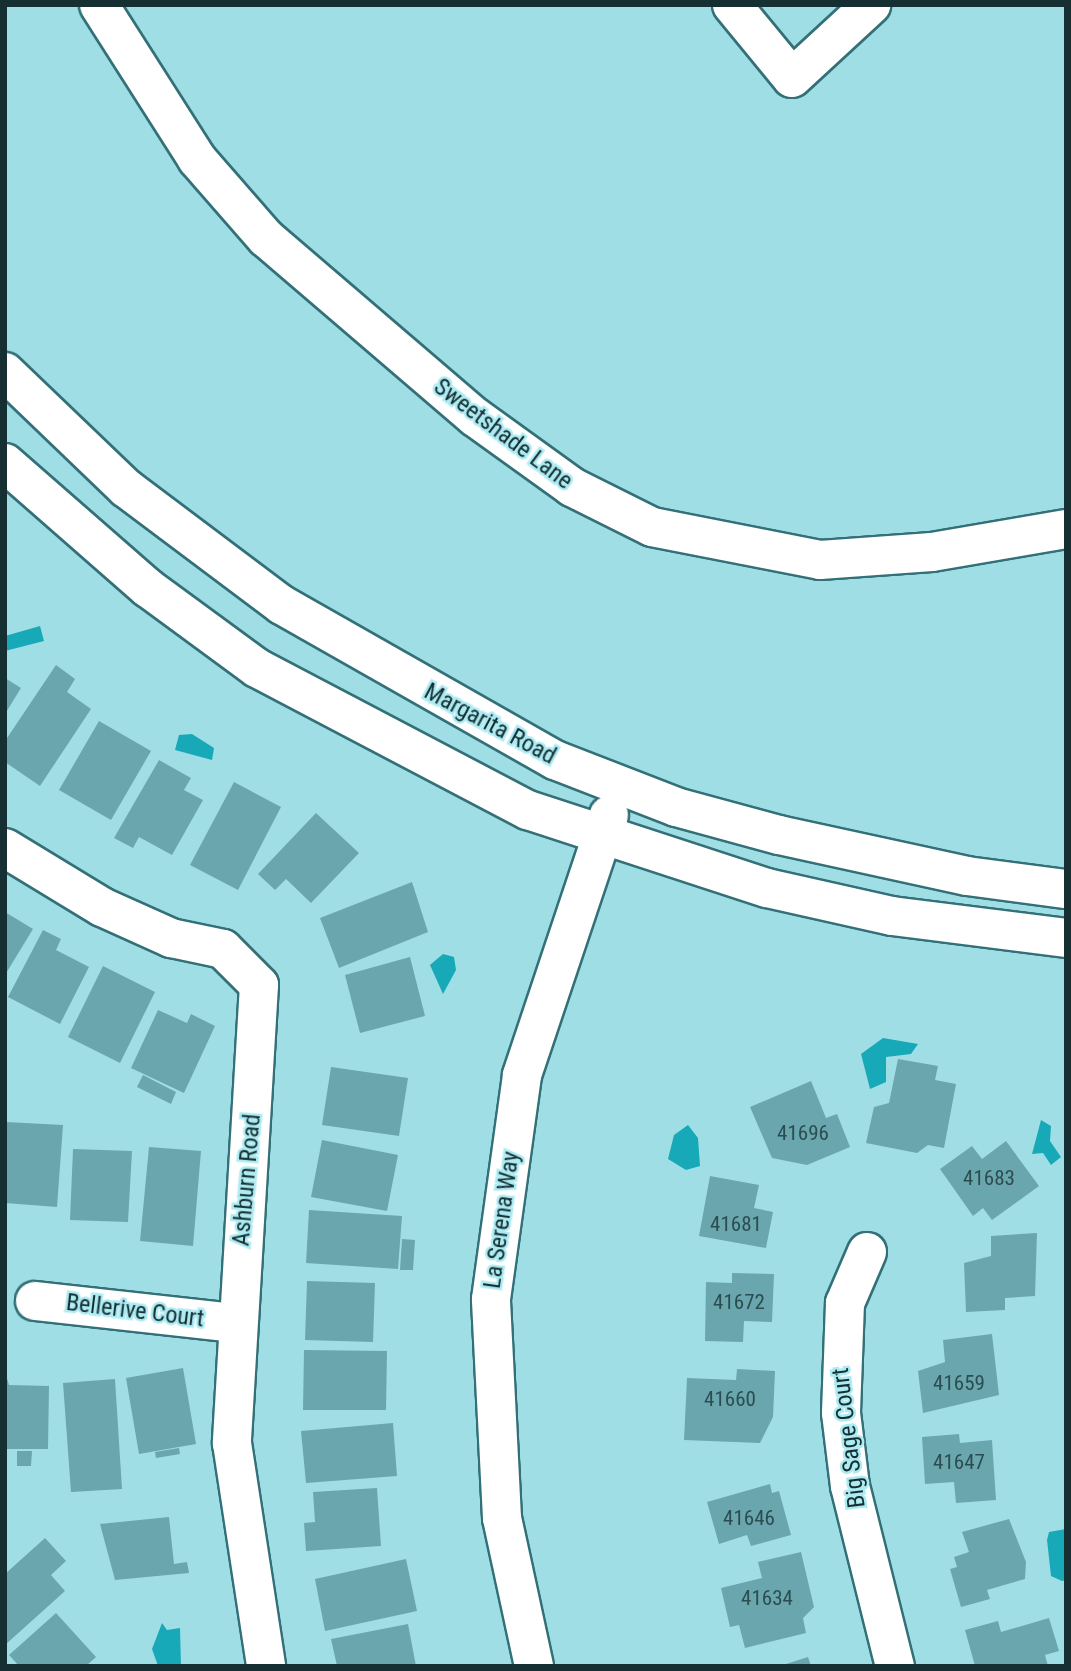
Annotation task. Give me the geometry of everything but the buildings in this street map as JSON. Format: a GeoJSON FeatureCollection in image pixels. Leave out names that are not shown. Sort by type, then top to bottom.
{"type":"FeatureCollection","features":[{"type":"Feature","properties":{"kind":"main road","name":"Sweetshade Lane"},"geometry":{"type":"LineString","coordinates":[[99,5],[197,159],[266,238],[475,417],[572,487],[652,527],[820,560],[932,552],[1066,529]]}},
{"type":"Feature","properties":{"kind":"main road"},"geometry":{"type":"LineString","coordinates":[[732,5],[792,78],[871,5]]}},
{"type":"Feature","properties":{"kind":"main road","name":"Margarita Road"},"geometry":{"type":"LineString","coordinates":[[5,372],[126,488],[282,605],[467,715],[618,787],[779,835],[967,876],[1066,889]]}},
{"type":"Feature","properties":{"kind":"main road"},"geometry":{"type":"LineString","coordinates":[[5,463],[148,588],[257,668],[377,737],[601,838],[880,913],[1066,938]]}},
{"type":"Feature","properties":{"kind":"main road","name":"La Serena Way"},"geometry":{"type":"LineString","coordinates":[[534,1666],[502,1518],[491,1299],[522,1075],[618,787]]}},
{"type":"Feature","properties":{"kind":"main road","name":"Ashburn Road"},"geometry":{"type":"LineString","coordinates":[[5,848],[102,907],[171,938],[223,948],[259,985],[236,1324],[232,1443],[266,1666]]}},
{"type":"Feature","properties":{"kind":"main road","name":"Big Sage Court"},"geometry":{"type":"LineString","coordinates":[[867,1252],[845,1303],[841,1413],[850,1486],[895,1666]]}},
{"type":"Feature","properties":{"kind":"main road","name":"Bellerive Court"},"geometry":{"type":"LineString","coordinates":[[35,1301],[236,1324]]}},
{"type":"Feature","properties":{"kind":"water"},"geometry":{"type":"Polygon","coordinates":[[[40,626],[44,641],[5,651],[5,636],[40,626]]]}},
{"type":"Feature","properties":{"kind":"water"},"geometry":{"type":"Polygon","coordinates":[[[192,734],[214,748],[212,760],[175,750],[179,735],[192,734]]]}},
{"type":"Feature","properties":{"kind":"water"},"geometry":{"type":"Polygon","coordinates":[[[443,954],[454,957],[456,970],[443,994],[430,965],[443,954]]]}},
{"type":"Feature","properties":{"kind":"water"},"geometry":{"type":"Polygon","coordinates":[[[883,1038],[918,1044],[911,1054],[886,1057],[886,1082],[870,1089],[861,1054],[883,1038]]]}},
{"type":"Feature","properties":{"kind":"water"},"geometry":{"type":"Polygon","coordinates":[[[1041,1120],[1051,1126],[1050,1141],[1061,1157],[1051,1165],[1043,1153],[1032,1154],[1041,1120]]]}},
{"type":"Feature","properties":{"kind":"water"},"geometry":{"type":"Polygon","coordinates":[[[688,1125],[698,1138],[700,1166],[686,1170],[668,1159],[674,1135],[688,1125]]]}},
{"type":"Feature","properties":{"kind":"water"},"geometry":{"type":"Polygon","coordinates":[[[1066,1529],[1066,1580],[1062,1581],[1051,1576],[1047,1540],[1049,1532],[1066,1529]]]}},
{"type":"Feature","properties":{"kind":"water"},"geometry":{"type":"Polygon","coordinates":[[[162,1623],[167,1630],[180,1628],[181,1666],[158,1666],[152,1649],[162,1623]]]}}]}
